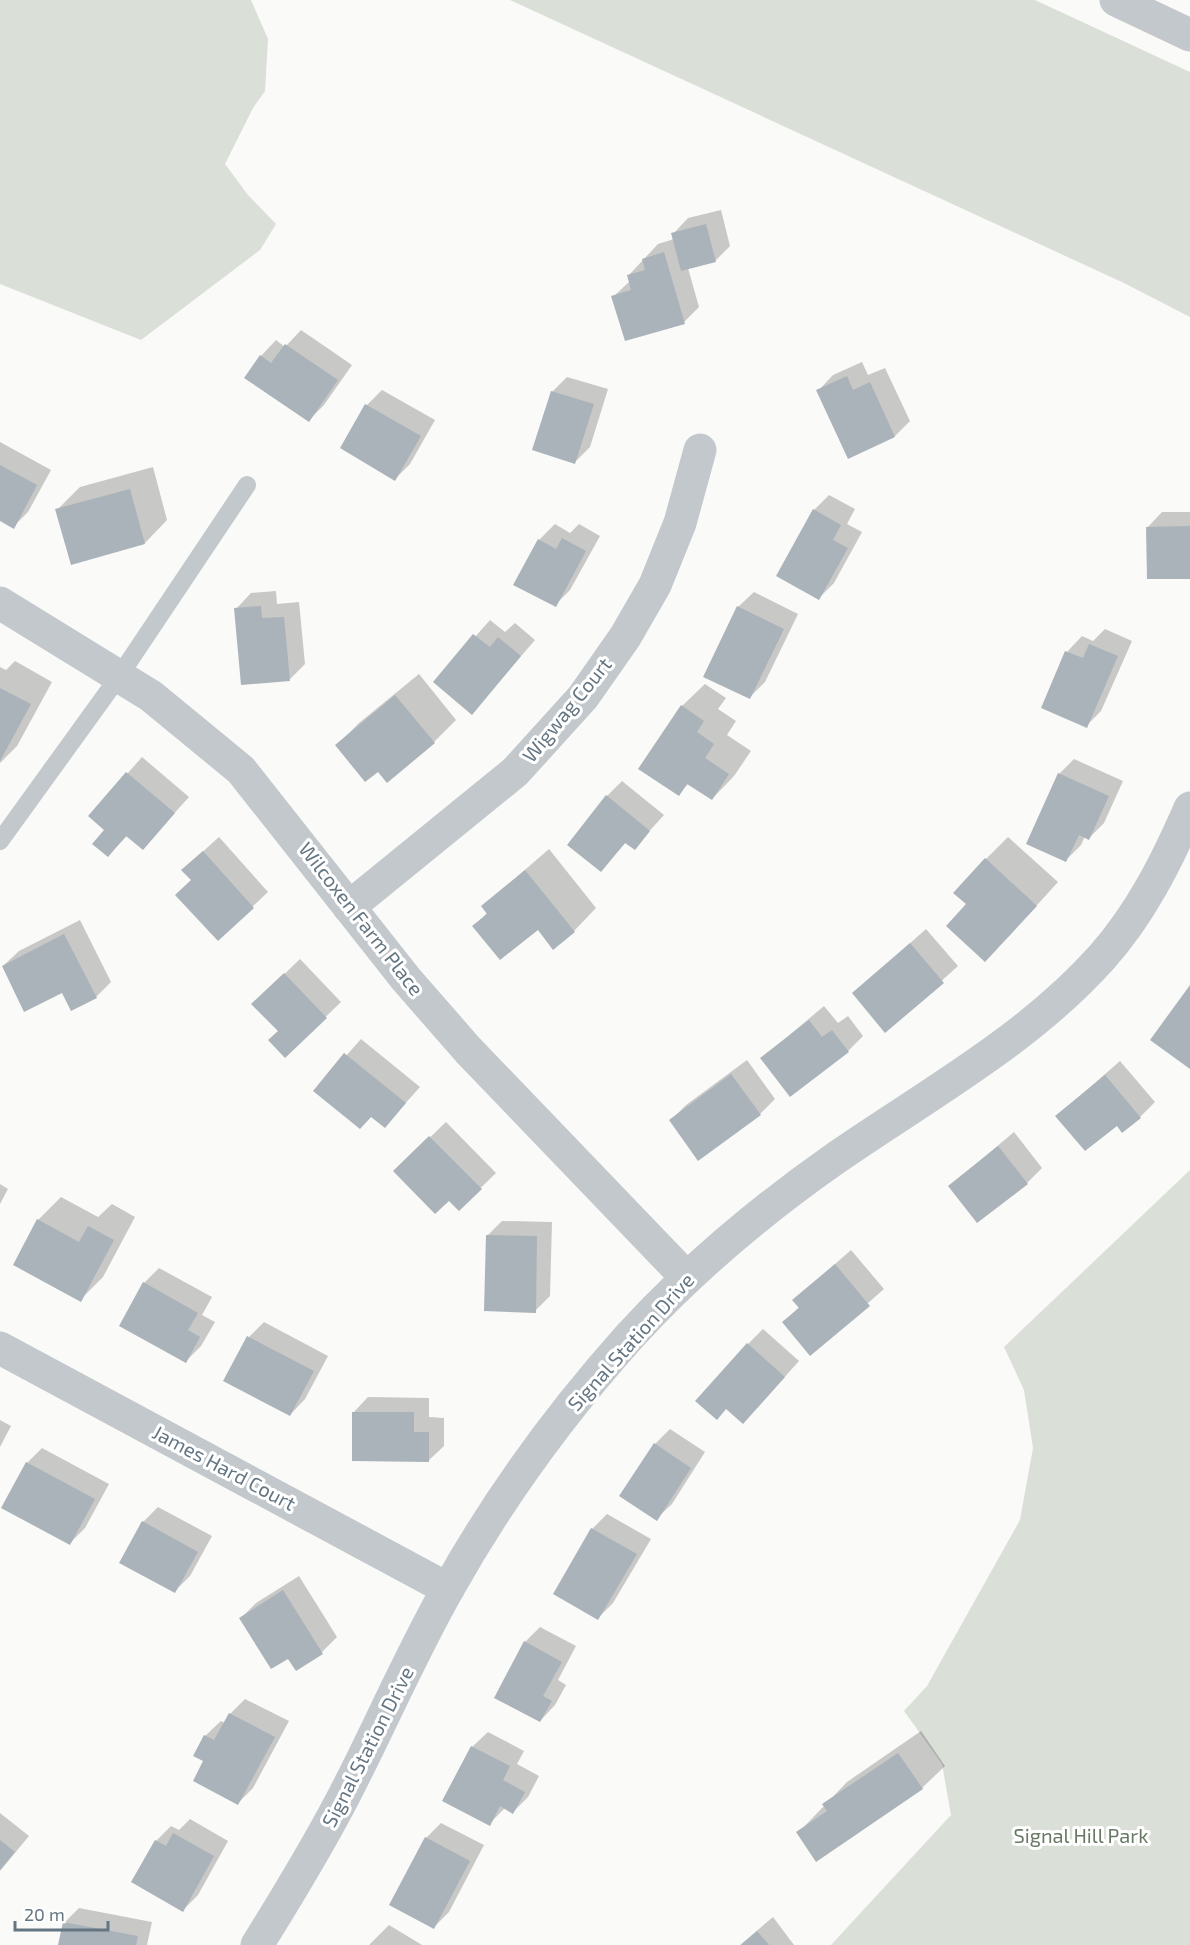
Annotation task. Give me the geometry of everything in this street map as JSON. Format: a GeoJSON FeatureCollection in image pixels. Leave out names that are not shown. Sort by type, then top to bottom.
{"type":"FeatureCollection","features":[{"type":"Feature","properties":{"kind":"street"},"geometry":{"type":"LineString","coordinates":[[1116,0],[1190,35]]}},
{"type":"Feature","properties":{"kind":"street","name":"Wigwag Court"},"geometry":{"type":"LineString","coordinates":[[349,907],[515,772],[583,697],[625,637],[655,585],[680,523],[700,450]]}},
{"type":"Feature","properties":{"kind":"street","name":"Wilcoxen Farm Place"},"geometry":{"type":"LineString","coordinates":[[0,603],[152,696],[240,770],[406,979],[468,1050],[687,1278]]}},
{"type":"Feature","properties":{"kind":"street","name":"Signal Station Drive"},"geometry":{"type":"LineString","coordinates":[[257,1945],[322,1836],[448,1589],[500,1504],[558,1423],[628,1339],[687,1278],[753,1219],[831,1162],[1026,1029],[1063,998],[1105,954],[1141,906],[1171,853],[1190,808]]}},
{"type":"Feature","properties":{"kind":"street","name":"James Hard Court"},"geometry":{"type":"LineString","coordinates":[[0,1348],[448,1589]]}},
{"type":"Feature","properties":{"kind":"lane"},"geometry":{"type":"LineString","coordinates":[[0,841],[120,675],[247,486]]}},
{"type":"Feature","properties":{"kind":"green space"},"geometry":{"type":"Polygon","coordinates":[[[0,0],[251,0],[268,39],[265,91],[253,108],[225,164],[248,195],[276,224],[260,250],[141,340],[0,284],[0,0]]]}},
{"type":"Feature","properties":{"kind":"green space"},"geometry":{"type":"Polygon","coordinates":[[[510,0],[1035,0],[1190,72],[1190,317],[1124,283],[510,0]]]}},
{"type":"Feature","properties":{"kind":"green space","name":"Signal Hill Park"},"geometry":{"type":"Polygon","coordinates":[[[1190,1170],[1190,1945],[831,1945],[951,1815],[942,1764],[904,1711],[927,1686],[1020,1520],[1033,1448],[1024,1390],[1004,1347],[1190,1170]]]}},
{"type":"Feature","properties":{"kind":"building"},"geometry":{"type":"Polygon","coordinates":[[[706,224],[716,262],[681,271],[671,233],[706,224]]]}},
{"type":"Feature","properties":{"kind":"building"},"geometry":{"type":"Polygon","coordinates":[[[664,252],[685,324],[625,341],[611,296],[631,290],[627,275],[645,270],[642,259],[664,252]]]}},
{"type":"Feature","properties":{"kind":"building"},"geometry":{"type":"Polygon","coordinates":[[[285,344],[338,380],[309,422],[244,378],[260,355],[271,363],[285,344]]]}},
{"type":"Feature","properties":{"kind":"building"},"geometry":{"type":"Polygon","coordinates":[[[847,376],[853,390],[870,382],[895,437],[848,459],[816,390],[847,376]]]}},
{"type":"Feature","properties":{"kind":"building"},"geometry":{"type":"Polygon","coordinates":[[[551,391],[594,404],[575,464],[532,450],[551,391]]]}},
{"type":"Feature","properties":{"kind":"building"},"geometry":{"type":"Polygon","coordinates":[[[365,404],[421,436],[395,481],[340,448],[365,404]]]}},
{"type":"Feature","properties":{"kind":"building"},"geometry":{"type":"Polygon","coordinates":[[[0,465],[37,485],[14,529],[0,521],[0,465]]]}},
{"type":"Feature","properties":{"kind":"building"},"geometry":{"type":"Polygon","coordinates":[[[130,489],[145,544],[71,565],[55,509],[130,489]]]}},
{"type":"Feature","properties":{"kind":"building"},"geometry":{"type":"Polygon","coordinates":[[[813,509],[841,525],[833,540],[848,548],[819,600],[776,576],[813,509]]]}},
{"type":"Feature","properties":{"kind":"building"},"geometry":{"type":"Polygon","coordinates":[[[1190,526],[1190,579],[1147,579],[1146,527],[1190,526]]]}},
{"type":"Feature","properties":{"kind":"building"},"geometry":{"type":"Polygon","coordinates":[[[562,538],[586,551],[556,607],[513,585],[538,539],[556,549],[562,538]]]}},
{"type":"Feature","properties":{"kind":"building"},"geometry":{"type":"Polygon","coordinates":[[[261,606],[262,618],[284,617],[290,681],[241,685],[234,608],[261,606]]]}},
{"type":"Feature","properties":{"kind":"building"},"geometry":{"type":"Polygon","coordinates":[[[737,606],[784,629],[750,699],[703,677],[737,606]]]}},
{"type":"Feature","properties":{"kind":"building"},"geometry":{"type":"Polygon","coordinates":[[[473,634],[490,647],[498,637],[521,656],[472,715],[433,682],[473,634]]]}},
{"type":"Feature","properties":{"kind":"building"},"geometry":{"type":"Polygon","coordinates":[[[1089,644],[1118,656],[1087,728],[1041,708],[1065,651],[1083,658],[1089,644]]]}},
{"type":"Feature","properties":{"kind":"building"},"geometry":{"type":"Polygon","coordinates":[[[0,688],[31,704],[0,761],[0,688]]]}},
{"type":"Feature","properties":{"kind":"building"},"geometry":{"type":"Polygon","coordinates":[[[395,695],[435,743],[387,783],[378,772],[365,782],[335,745],[395,695]]]}},
{"type":"Feature","properties":{"kind":"building"},"geometry":{"type":"Polygon","coordinates":[[[681,705],[704,721],[697,732],[714,744],[705,758],[729,774],[712,800],[687,784],[679,796],[638,769],[681,705]]]}},
{"type":"Feature","properties":{"kind":"building"},"geometry":{"type":"Polygon","coordinates":[[[126,772],[175,813],[143,850],[126,836],[108,857],[92,844],[104,830],[88,816],[126,772]]]}},
{"type":"Feature","properties":{"kind":"building"},"geometry":{"type":"Polygon","coordinates":[[[1058,773],[1109,796],[1089,840],[1079,835],[1066,862],[1026,844],[1058,773]]]}},
{"type":"Feature","properties":{"kind":"building"},"geometry":{"type":"Polygon","coordinates":[[[606,795],[650,831],[635,850],[625,843],[601,872],[567,845],[606,795]]]}},
{"type":"Feature","properties":{"kind":"building"},"geometry":{"type":"Polygon","coordinates":[[[203,851],[254,908],[218,941],[175,895],[191,880],[181,870],[203,851]]]}},
{"type":"Feature","properties":{"kind":"building"},"geometry":{"type":"Polygon","coordinates":[[[985,858],[1037,906],[985,962],[946,926],[966,904],[953,893],[985,858]]]}},
{"type":"Feature","properties":{"kind":"building"},"geometry":{"type":"Polygon","coordinates":[[[525,870],[575,932],[553,950],[538,930],[500,960],[472,926],[487,914],[481,906],[525,870]]]}},
{"type":"Feature","properties":{"kind":"building"},"geometry":{"type":"Polygon","coordinates":[[[64,934],[97,998],[71,1011],[62,993],[24,1012],[2,966],[64,934]]]}},
{"type":"Feature","properties":{"kind":"building"},"geometry":{"type":"Polygon","coordinates":[[[910,943],[944,983],[885,1033],[852,993],[910,943]]]}},
{"type":"Feature","properties":{"kind":"building"},"geometry":{"type":"Polygon","coordinates":[[[284,973],[327,1018],[285,1058],[268,1040],[278,1031],[251,1004],[284,973]]]}},
{"type":"Feature","properties":{"kind":"building"},"geometry":{"type":"Polygon","coordinates":[[[1190,985],[1190,1069],[1150,1040],[1190,985]]]}},
{"type":"Feature","properties":{"kind":"building"},"geometry":{"type":"Polygon","coordinates":[[[809,1020],[822,1037],[832,1030],[849,1052],[790,1097],[760,1058],[809,1020]]]}},
{"type":"Feature","properties":{"kind":"building"},"geometry":{"type":"Polygon","coordinates":[[[344,1053],[406,1103],[385,1128],[371,1117],[360,1129],[313,1091],[344,1053]]]}},
{"type":"Feature","properties":{"kind":"building"},"geometry":{"type":"Polygon","coordinates":[[[731,1074],[761,1115],[698,1161],[669,1120],[731,1074]]]}},
{"type":"Feature","properties":{"kind":"building"},"geometry":{"type":"Polygon","coordinates":[[[1105,1075],[1141,1118],[1122,1133],[1117,1126],[1085,1151],[1055,1116],[1105,1075]]]}},
{"type":"Feature","properties":{"kind":"building"},"geometry":{"type":"Polygon","coordinates":[[[429,1136],[482,1189],[459,1211],[449,1201],[435,1214],[393,1171],[429,1136]]]}},
{"type":"Feature","properties":{"kind":"building"},"geometry":{"type":"Polygon","coordinates":[[[998,1146],[1028,1184],[977,1223],[948,1186],[998,1146]]]}},
{"type":"Feature","properties":{"kind":"building"},"geometry":{"type":"Polygon","coordinates":[[[37,1219],[79,1242],[88,1226],[114,1240],[81,1302],[13,1265],[37,1219]]]}},
{"type":"Feature","properties":{"kind":"building"},"geometry":{"type":"Polygon","coordinates":[[[486,1235],[537,1236],[536,1313],[484,1311],[486,1235]]]}},
{"type":"Feature","properties":{"kind":"building"},"geometry":{"type":"Polygon","coordinates":[[[835,1264],[870,1306],[810,1356],[782,1322],[799,1308],[792,1300],[835,1264]]]}},
{"type":"Feature","properties":{"kind":"building"},"geometry":{"type":"Polygon","coordinates":[[[143,1282],[198,1313],[188,1330],[200,1337],[186,1363],[119,1326],[143,1282]]]}},
{"type":"Feature","properties":{"kind":"building"},"geometry":{"type":"Polygon","coordinates":[[[247,1336],[314,1371],[290,1416],[223,1381],[247,1336]]]}},
{"type":"Feature","properties":{"kind":"building"},"geometry":{"type":"Polygon","coordinates":[[[747,1343],[785,1377],[743,1424],[726,1409],[717,1420],[695,1401],[747,1343]]]}},
{"type":"Feature","properties":{"kind":"building"},"geometry":{"type":"Polygon","coordinates":[[[352,1412],[414,1412],[414,1432],[429,1432],[429,1462],[352,1461],[352,1412]]]}},
{"type":"Feature","properties":{"kind":"building"},"geometry":{"type":"Polygon","coordinates":[[[654,1443],[691,1468],[657,1521],[619,1496],[654,1443]]]}},
{"type":"Feature","properties":{"kind":"building"},"geometry":{"type":"Polygon","coordinates":[[[26,1462],[95,1499],[70,1545],[1,1508],[26,1462]]]}},
{"type":"Feature","properties":{"kind":"building"},"geometry":{"type":"Polygon","coordinates":[[[142,1521],[198,1552],[175,1593],[119,1563],[142,1521]]]}},
{"type":"Feature","properties":{"kind":"building"},"geometry":{"type":"Polygon","coordinates":[[[591,1528],[637,1554],[598,1620],[553,1594],[591,1528]]]}},
{"type":"Feature","properties":{"kind":"building"},"geometry":{"type":"Polygon","coordinates":[[[283,1590],[323,1654],[296,1671],[288,1659],[271,1669],[239,1618],[283,1590]]]}},
{"type":"Feature","properties":{"kind":"building"},"geometry":{"type":"Polygon","coordinates":[[[524,1641],[562,1662],[543,1696],[552,1701],[540,1722],[494,1698],[524,1641]]]}},
{"type":"Feature","properties":{"kind":"building"},"geometry":{"type":"Polygon","coordinates":[[[229,1713],[275,1737],[238,1805],[193,1781],[203,1761],[193,1756],[204,1735],[214,1740],[229,1713]]]}},
{"type":"Feature","properties":{"kind":"building"},"geometry":{"type":"Polygon","coordinates":[[[471,1746],[510,1766],[503,1780],[525,1792],[513,1814],[500,1806],[490,1826],[442,1801],[471,1746]]]}},
{"type":"Feature","properties":{"kind":"building"},"geometry":{"type":"Polygon","coordinates":[[[898,1753],[923,1789],[816,1862],[796,1832],[827,1811],[822,1804],[898,1753]]]}},
{"type":"Feature","properties":{"kind":"building"},"geometry":{"type":"Polygon","coordinates":[[[173,1833],[214,1856],[183,1912],[131,1882],[155,1840],[166,1846],[173,1833]]]}},
{"type":"Feature","properties":{"kind":"building"},"geometry":{"type":"Polygon","coordinates":[[[425,1837],[470,1861],[434,1929],[389,1905],[425,1837]]]}},
{"type":"Feature","properties":{"kind":"building"},"geometry":{"type":"Polygon","coordinates":[[[0,1840],[15,1852],[0,1870],[0,1840]]]}},
{"type":"Feature","properties":{"kind":"building"},"geometry":{"type":"Polygon","coordinates":[[[63,1922],[138,1936],[136,1945],[58,1945],[63,1922]]]}},
{"type":"Feature","properties":{"kind":"building"},"geometry":{"type":"Polygon","coordinates":[[[757,1931],[769,1945],[741,1945],[757,1931]]]}}]}
